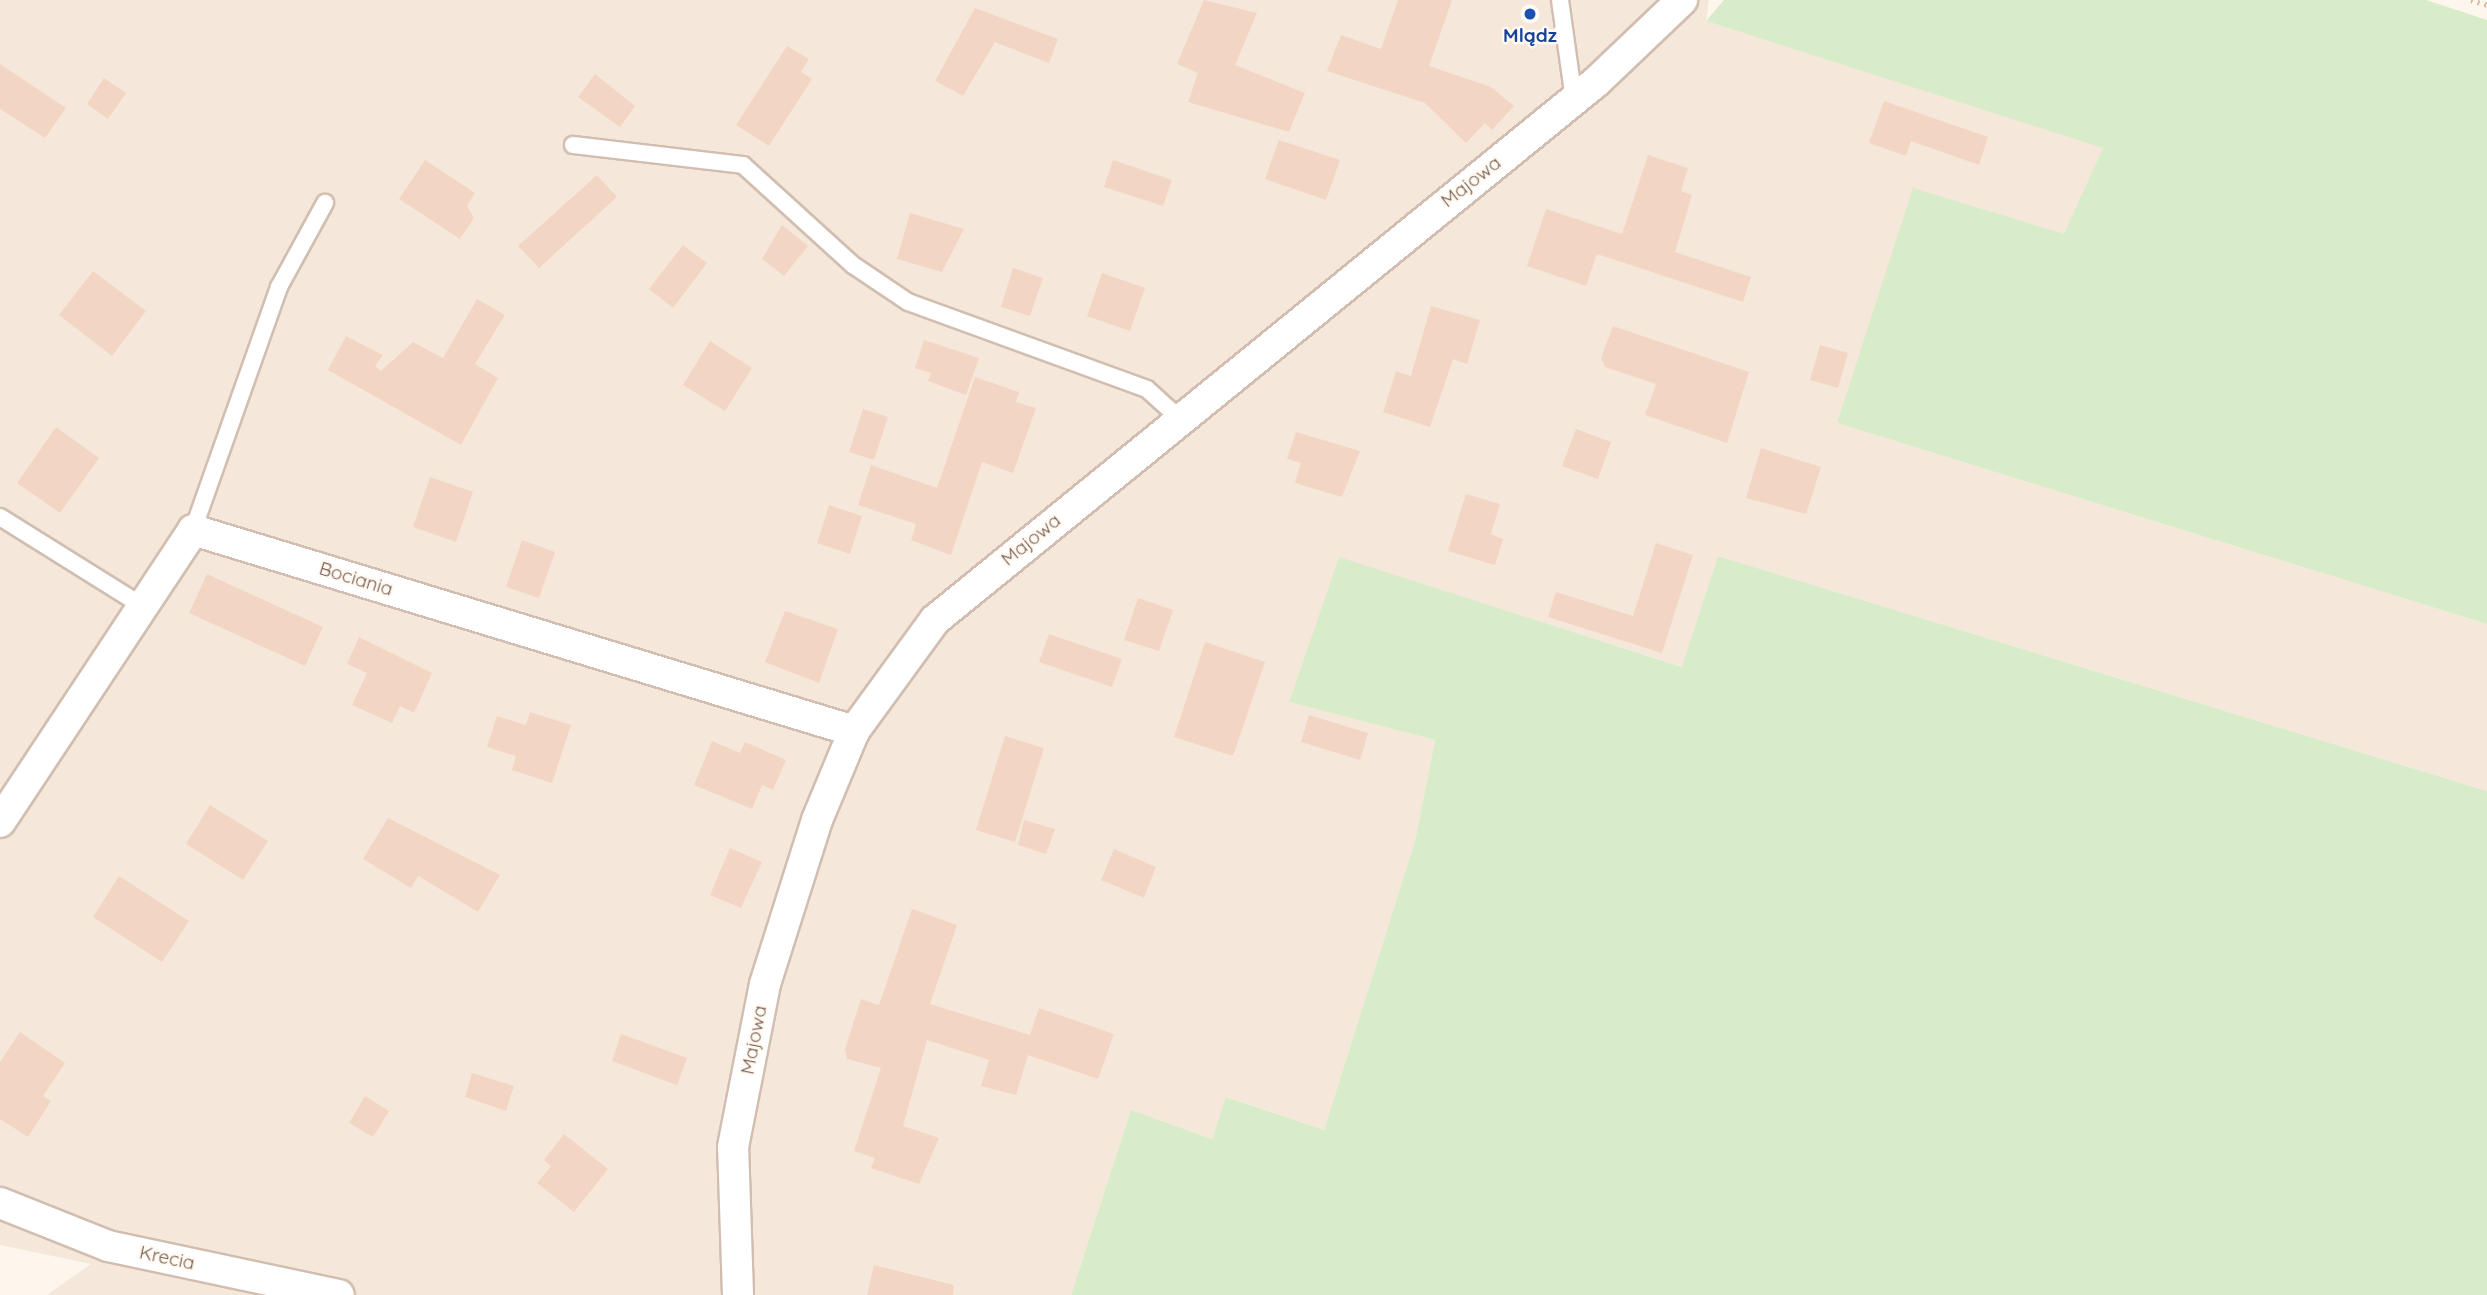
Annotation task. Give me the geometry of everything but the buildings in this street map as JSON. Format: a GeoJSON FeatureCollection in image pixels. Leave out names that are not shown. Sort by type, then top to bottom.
{"type":"FeatureCollection","features":[{"type":"Feature","properties":{"kind":"street","name":"Majowa"},"geometry":{"type":"LineString","coordinates":[[738,1295],[733,1147],[765,985],[817,820],[854,731],[935,620],[1574,99],[1682,0]]}},
{"type":"Feature","properties":{"kind":"street"},"geometry":{"type":"LineString","coordinates":[[0,822],[139,604],[193,530]]}},
{"type":"Feature","properties":{"kind":"street","name":"Bociania"},"geometry":{"type":"LineString","coordinates":[[193,530],[854,731]]}},
{"type":"Feature","properties":{"kind":"street","name":"Krecia"},"geometry":{"type":"LineString","coordinates":[[0,1203],[108,1246],[339,1295]]}},
{"type":"Feature","properties":{"kind":"lane"},"geometry":{"type":"LineString","coordinates":[[1560,0],[1574,99]]}},
{"type":"Feature","properties":{"kind":"lane"},"geometry":{"type":"LineString","coordinates":[[573,145],[750,169],[853,265],[908,302],[1147,389],[1180,418]]}},
{"type":"Feature","properties":{"kind":"lane"},"geometry":{"type":"LineString","coordinates":[[193,530],[279,288],[325,202]]}},
{"type":"Feature","properties":{"kind":"lane"},"geometry":{"type":"LineString","coordinates":[[0,517],[139,604]]}},
{"type":"Feature","properties":{"kind":"path"},"geometry":{"type":"LineString","coordinates":[[2471,0],[2487,5]]}},
{"type":"Feature","properties":{"kind":"shaded area"},"geometry":{"type":"Polygon","coordinates":[[[0,0],[1709,0],[1706,21],[2104,147],[2064,235],[1837,423],[2487,624],[2487,791],[1718,556],[1683,667],[1339,558],[1289,702],[1435,740],[1415,841],[1324,1130],[1227,1097],[1212,1139],[1131,1110],[1071,1295],[47,1295],[91,1264],[0,1245],[0,0]]]}},
{"type":"Feature","properties":{"kind":"green space"},"geometry":{"type":"Polygon","coordinates":[[[1724,0],[2426,0],[2487,20],[2487,624],[1837,423],[1913,188],[2064,234],[2103,148],[1706,21],[1724,0]]]}},
{"type":"Feature","properties":{"kind":"green space"},"geometry":{"type":"Polygon","coordinates":[[[1718,556],[2487,791],[2487,1295],[1071,1295],[1131,1110],[1212,1139],[1226,1097],[1324,1130],[1415,841],[1435,740],[1289,702],[1339,557],[1682,667],[1718,556]]]}},
{"type":"Feature","properties":{"kind":"place","name":"Mlądz"},"geometry":{"type":"Point","coordinates":[1530,14]}}]}
